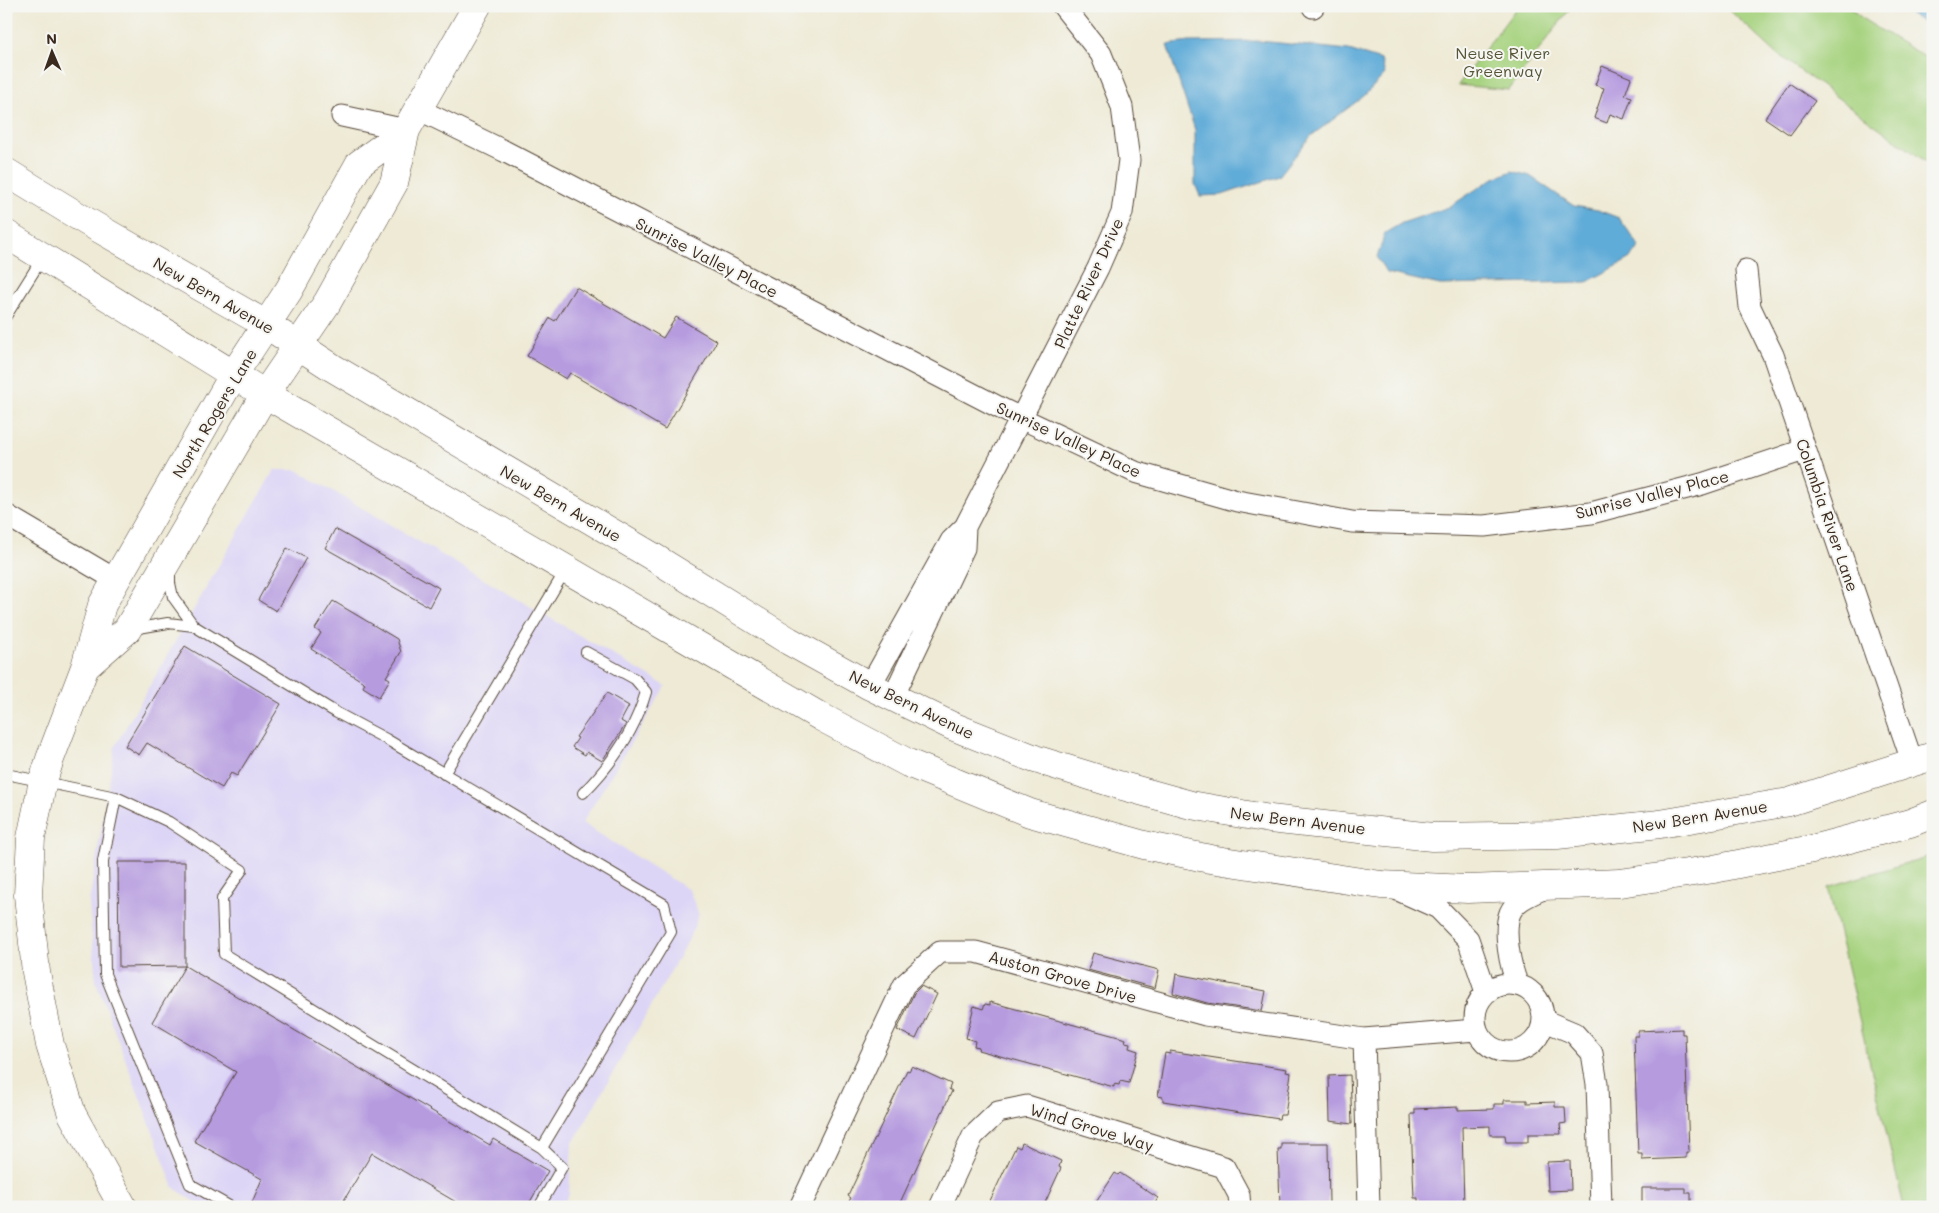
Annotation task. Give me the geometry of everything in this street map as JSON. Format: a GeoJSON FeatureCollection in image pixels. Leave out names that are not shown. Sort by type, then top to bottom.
{"type":"FeatureCollection","features":[{"type":"Feature","properties":{"kind":"main road","name":"North Rogers Lane"},"geometry":{"type":"LineString","coordinates":[[85,667],[127,630],[265,394],[327,303],[394,183],[412,120],[477,6]]}},
{"type":"Feature","properties":{"kind":"main road","name":"North Rogers Lane"},"geometry":{"type":"LineString","coordinates":[[123,1207],[72,1114],[50,1045],[36,972],[28,895],[31,838],[43,781],[85,667],[102,605],[234,374],[289,290],[359,164],[412,120]]}},
{"type":"Feature","properties":{"kind":"main road","name":"New Bern Avenue"},"geometry":{"type":"LineString","coordinates":[[6,172],[86,221],[267,326],[333,368],[789,640],[882,692],[952,726],[1035,759],[1119,785],[1192,805],[1270,819],[1432,836],[1557,835],[1660,824],[1789,802],[1923,759]]}},
{"type":"Feature","properties":{"kind":"main road"},"geometry":{"type":"LineString","coordinates":[[6,234],[265,394],[821,717],[908,763],[1030,813],[1144,845],[1201,857],[1381,884],[1468,889],[1620,883],[1714,869],[1812,850],[1933,814]]}},
{"type":"Feature","properties":{"kind":"street","name":"Platte River Drive"},"geometry":{"type":"LineString","coordinates":[[882,692],[964,548],[965,527],[1098,268],[1122,213],[1129,160],[1122,107],[1101,54],[1063,6]]}},
{"type":"Feature","properties":{"kind":"street","name":"Sunrise Valley Place"},"geometry":{"type":"LineString","coordinates":[[342,116],[412,120],[504,151],[1022,419],[1135,472],[1236,501],[1362,522],[1484,526],[1592,513],[1702,484],[1804,450]]}},
{"type":"Feature","properties":{"kind":"street","name":"Columbia River Lane"},"geometry":{"type":"LineString","coordinates":[[1746,270],[1750,307],[1773,355],[1804,450],[1923,759]]}},
{"type":"Feature","properties":{"kind":"street"},"geometry":{"type":"LineString","coordinates":[[6,515],[116,580]]}},
{"type":"Feature","properties":{"kind":"street"},"geometry":{"type":"LineString","coordinates":[[1381,884],[1438,908],[1462,932],[1468,939],[1486,992]]}},
{"type":"Feature","properties":{"kind":"street"},"geometry":{"type":"LineString","coordinates":[[1518,985],[1512,972],[1507,941],[1510,912],[1522,899],[1548,887]]}},
{"type":"Feature","properties":{"kind":"street","name":"Auston Grove Drive"},"geometry":{"type":"LineString","coordinates":[[800,1207],[904,985],[940,952],[976,952],[1205,1015],[1364,1039],[1476,1030]]}},
{"type":"Feature","properties":{"kind":"street"},"geometry":{"type":"LineString","coordinates":[[1499,985],[1518,985],[1532,992],[1539,1001],[1543,1012],[1543,1020],[1539,1035],[1532,1044],[1522,1050],[1511,1053],[1500,1052],[1489,1047],[1481,1040],[1476,1030],[1474,1018],[1476,1007],[1486,992],[1499,985]]}},
{"type":"Feature","properties":{"kind":"street"},"geometry":{"type":"LineString","coordinates":[[1543,1020],[1574,1033],[1592,1053],[1597,1084],[1601,1207]]}},
{"type":"Feature","properties":{"kind":"street"},"geometry":{"type":"LineString","coordinates":[[1364,1039],[1369,1207]]}},
{"type":"Feature","properties":{"kind":"street","name":"Wind Grove Way"},"geometry":{"type":"LineString","coordinates":[[940,1207],[973,1136],[998,1112],[1027,1106],[1224,1167],[1239,1194],[1240,1207]]}},
{"type":"Feature","properties":{"kind":"lane"},"geometry":{"type":"LineString","coordinates":[[6,316],[44,256]]}},
{"type":"Feature","properties":{"kind":"lane"},"geometry":{"type":"LineString","coordinates":[[172,552],[170,573],[173,597],[194,626],[337,713],[664,904],[671,932],[542,1148]]}},
{"type":"Feature","properties":{"kind":"lane"},"geometry":{"type":"LineString","coordinates":[[444,774],[566,569]]}},
{"type":"Feature","properties":{"kind":"lane"},"geometry":{"type":"LineString","coordinates":[[127,630],[147,625],[168,623],[194,626]]}},
{"type":"Feature","properties":{"kind":"lane"},"geometry":{"type":"LineString","coordinates":[[584,793],[604,772],[641,710],[646,692],[635,679],[586,652]]}},
{"type":"Feature","properties":{"kind":"lane"},"geometry":{"type":"LineString","coordinates":[[6,774],[116,797],[169,822],[242,870],[222,899],[224,954],[542,1148],[562,1167],[539,1207]]}},
{"type":"Feature","properties":{"kind":"lane"},"geometry":{"type":"LineString","coordinates":[[116,797],[103,861],[104,974],[190,1184],[231,1207]]}},
{"type":"Feature","properties":{"kind":"shaded area"},"geometry":{"type":"Polygon","coordinates":[[[274,470],[297,470],[666,686],[582,823],[689,890],[699,915],[688,941],[572,1145],[569,1195],[561,1207],[203,1207],[174,1188],[96,982],[89,903],[115,746],[274,470]]]}},
{"type":"Feature","properties":{"kind":"green space","name":"Neuse River Greenway"},"geometry":{"type":"Polygon","coordinates":[[[1518,6],[1572,6],[1509,90],[1458,85],[1518,6]]]}},
{"type":"Feature","properties":{"kind":"green space"},"geometry":{"type":"Polygon","coordinates":[[[1725,6],[1847,6],[1866,21],[1933,62],[1933,167],[1776,53],[1725,6]]]}},
{"type":"Feature","properties":{"kind":"green space"},"geometry":{"type":"Polygon","coordinates":[[[1933,855],[1933,1207],[1904,1207],[1828,887],[1933,855]]]}},
{"type":"Feature","properties":{"kind":"water"},"geometry":{"type":"Polygon","coordinates":[[[1898,6],[1933,6],[1933,29],[1898,6]]]}},
{"type":"Feature","properties":{"kind":"water"},"geometry":{"type":"Polygon","coordinates":[[[1260,41],[1349,50],[1381,60],[1385,74],[1364,96],[1311,136],[1279,176],[1222,195],[1200,196],[1195,184],[1195,130],[1167,45],[1189,42],[1260,41]]]}},
{"type":"Feature","properties":{"kind":"water"},"geometry":{"type":"Polygon","coordinates":[[[1512,171],[1530,176],[1574,206],[1598,210],[1619,218],[1640,247],[1628,260],[1587,282],[1440,285],[1387,273],[1377,258],[1385,233],[1402,223],[1449,207],[1492,179],[1512,171]]]}},
{"type":"Feature","properties":{"kind":"building"},"geometry":{"type":"Polygon","coordinates":[[[1602,66],[1631,78],[1625,95],[1632,97],[1624,119],[1610,114],[1607,123],[1594,118],[1604,88],[1595,85],[1602,66]]]}},
{"type":"Feature","properties":{"kind":"building"},"geometry":{"type":"Polygon","coordinates":[[[1789,83],[1815,101],[1790,135],[1765,118],[1789,83]]]}},
{"type":"Feature","properties":{"kind":"building"},"geometry":{"type":"Polygon","coordinates":[[[576,287],[663,338],[676,317],[717,341],[665,429],[570,373],[566,379],[527,356],[550,318],[555,321],[576,287]]]}},
{"type":"Feature","properties":{"kind":"building"},"geometry":{"type":"Polygon","coordinates":[[[335,529],[439,588],[429,607],[325,548],[335,529]]]}},
{"type":"Feature","properties":{"kind":"building"},"geometry":{"type":"Polygon","coordinates":[[[287,548],[306,558],[276,611],[258,600],[287,548]]]}},
{"type":"Feature","properties":{"kind":"building"},"geometry":{"type":"Polygon","coordinates":[[[333,601],[397,639],[401,652],[386,677],[390,679],[379,697],[363,687],[365,683],[311,649],[321,633],[315,629],[333,601]]]}},
{"type":"Feature","properties":{"kind":"building"},"geometry":{"type":"Polygon","coordinates":[[[185,646],[281,704],[237,776],[231,773],[222,788],[147,743],[139,755],[125,746],[185,646]]]}},
{"type":"Feature","properties":{"kind":"building"},"geometry":{"type":"Polygon","coordinates":[[[607,693],[629,706],[621,721],[626,724],[602,761],[587,752],[585,755],[572,747],[578,738],[576,737],[607,693]]]}},
{"type":"Feature","properties":{"kind":"building"},"geometry":{"type":"Polygon","coordinates":[[[118,862],[185,862],[185,966],[119,967],[118,862]]]}},
{"type":"Feature","properties":{"kind":"building"},"geometry":{"type":"Polygon","coordinates":[[[1093,953],[1159,970],[1155,988],[1088,970],[1093,953]]]}},
{"type":"Feature","properties":{"kind":"building"},"geometry":{"type":"Polygon","coordinates":[[[185,966],[490,1145],[493,1139],[548,1171],[527,1207],[454,1207],[456,1202],[372,1153],[340,1207],[250,1207],[262,1179],[194,1141],[236,1072],[152,1022],[185,966]]]}},
{"type":"Feature","properties":{"kind":"building"},"geometry":{"type":"Polygon","coordinates":[[[1176,974],[1266,991],[1262,1011],[1207,1003],[1173,993],[1176,974]]]}},
{"type":"Feature","properties":{"kind":"building"},"geometry":{"type":"Polygon","coordinates":[[[921,986],[937,994],[916,1039],[897,1030],[914,993],[921,986]]]}},
{"type":"Feature","properties":{"kind":"building"},"geometry":{"type":"Polygon","coordinates":[[[990,1002],[1126,1039],[1125,1042],[1130,1043],[1129,1048],[1138,1051],[1129,1083],[1120,1081],[1119,1085],[1114,1084],[1114,1087],[978,1050],[979,1047],[974,1046],[975,1041],[966,1038],[974,1006],[983,1009],[985,1004],[990,1005],[990,1002]]]}},
{"type":"Feature","properties":{"kind":"building"},"geometry":{"type":"Polygon","coordinates":[[[1682,1029],[1682,1034],[1685,1034],[1689,1152],[1686,1152],[1686,1158],[1642,1160],[1642,1154],[1638,1154],[1634,1036],[1638,1036],[1638,1031],[1682,1029]]]}},
{"type":"Feature","properties":{"kind":"building"},"geometry":{"type":"Polygon","coordinates":[[[1170,1051],[1287,1069],[1286,1072],[1291,1073],[1285,1115],[1280,1115],[1279,1119],[1163,1101],[1163,1097],[1158,1096],[1165,1053],[1170,1054],[1170,1051]]]}},
{"type":"Feature","properties":{"kind":"building"},"geometry":{"type":"Polygon","coordinates":[[[912,1066],[951,1084],[949,1089],[952,1091],[898,1207],[856,1207],[848,1203],[851,1198],[848,1196],[907,1070],[909,1071],[912,1066]]]}},
{"type":"Feature","properties":{"kind":"building"},"geometry":{"type":"Polygon","coordinates":[[[1350,1075],[1352,1124],[1330,1121],[1329,1076],[1350,1075]]]}},
{"type":"Feature","properties":{"kind":"building"},"geometry":{"type":"Polygon","coordinates":[[[1504,1100],[1527,1100],[1527,1103],[1555,1102],[1555,1107],[1565,1107],[1566,1123],[1560,1124],[1561,1134],[1528,1134],[1528,1142],[1506,1142],[1505,1135],[1490,1135],[1490,1126],[1462,1127],[1464,1207],[1418,1207],[1418,1198],[1414,1198],[1412,1148],[1411,1114],[1415,1114],[1415,1109],[1458,1107],[1458,1110],[1494,1109],[1494,1104],[1504,1104],[1504,1100]]]}},
{"type":"Feature","properties":{"kind":"building"},"geometry":{"type":"Polygon","coordinates":[[[1022,1143],[1061,1161],[1059,1167],[1061,1168],[1043,1207],[987,1207],[1016,1146],[1020,1148],[1022,1143]]]}},
{"type":"Feature","properties":{"kind":"building"},"geometry":{"type":"Polygon","coordinates":[[[1281,1143],[1328,1143],[1329,1203],[1326,1204],[1326,1207],[1283,1207],[1283,1205],[1280,1205],[1278,1149],[1281,1149],[1281,1143]]]}},
{"type":"Feature","properties":{"kind":"building"},"geometry":{"type":"Polygon","coordinates":[[[1570,1161],[1571,1190],[1548,1191],[1547,1162],[1570,1161]]]}},
{"type":"Feature","properties":{"kind":"building"},"geometry":{"type":"Polygon","coordinates":[[[1115,1173],[1118,1175],[1120,1173],[1158,1198],[1153,1207],[1093,1207],[1115,1173]]]}},
{"type":"Feature","properties":{"kind":"building"},"geometry":{"type":"Polygon","coordinates":[[[1642,1188],[1686,1188],[1686,1193],[1691,1193],[1691,1207],[1642,1207],[1642,1188]]]}}]}
